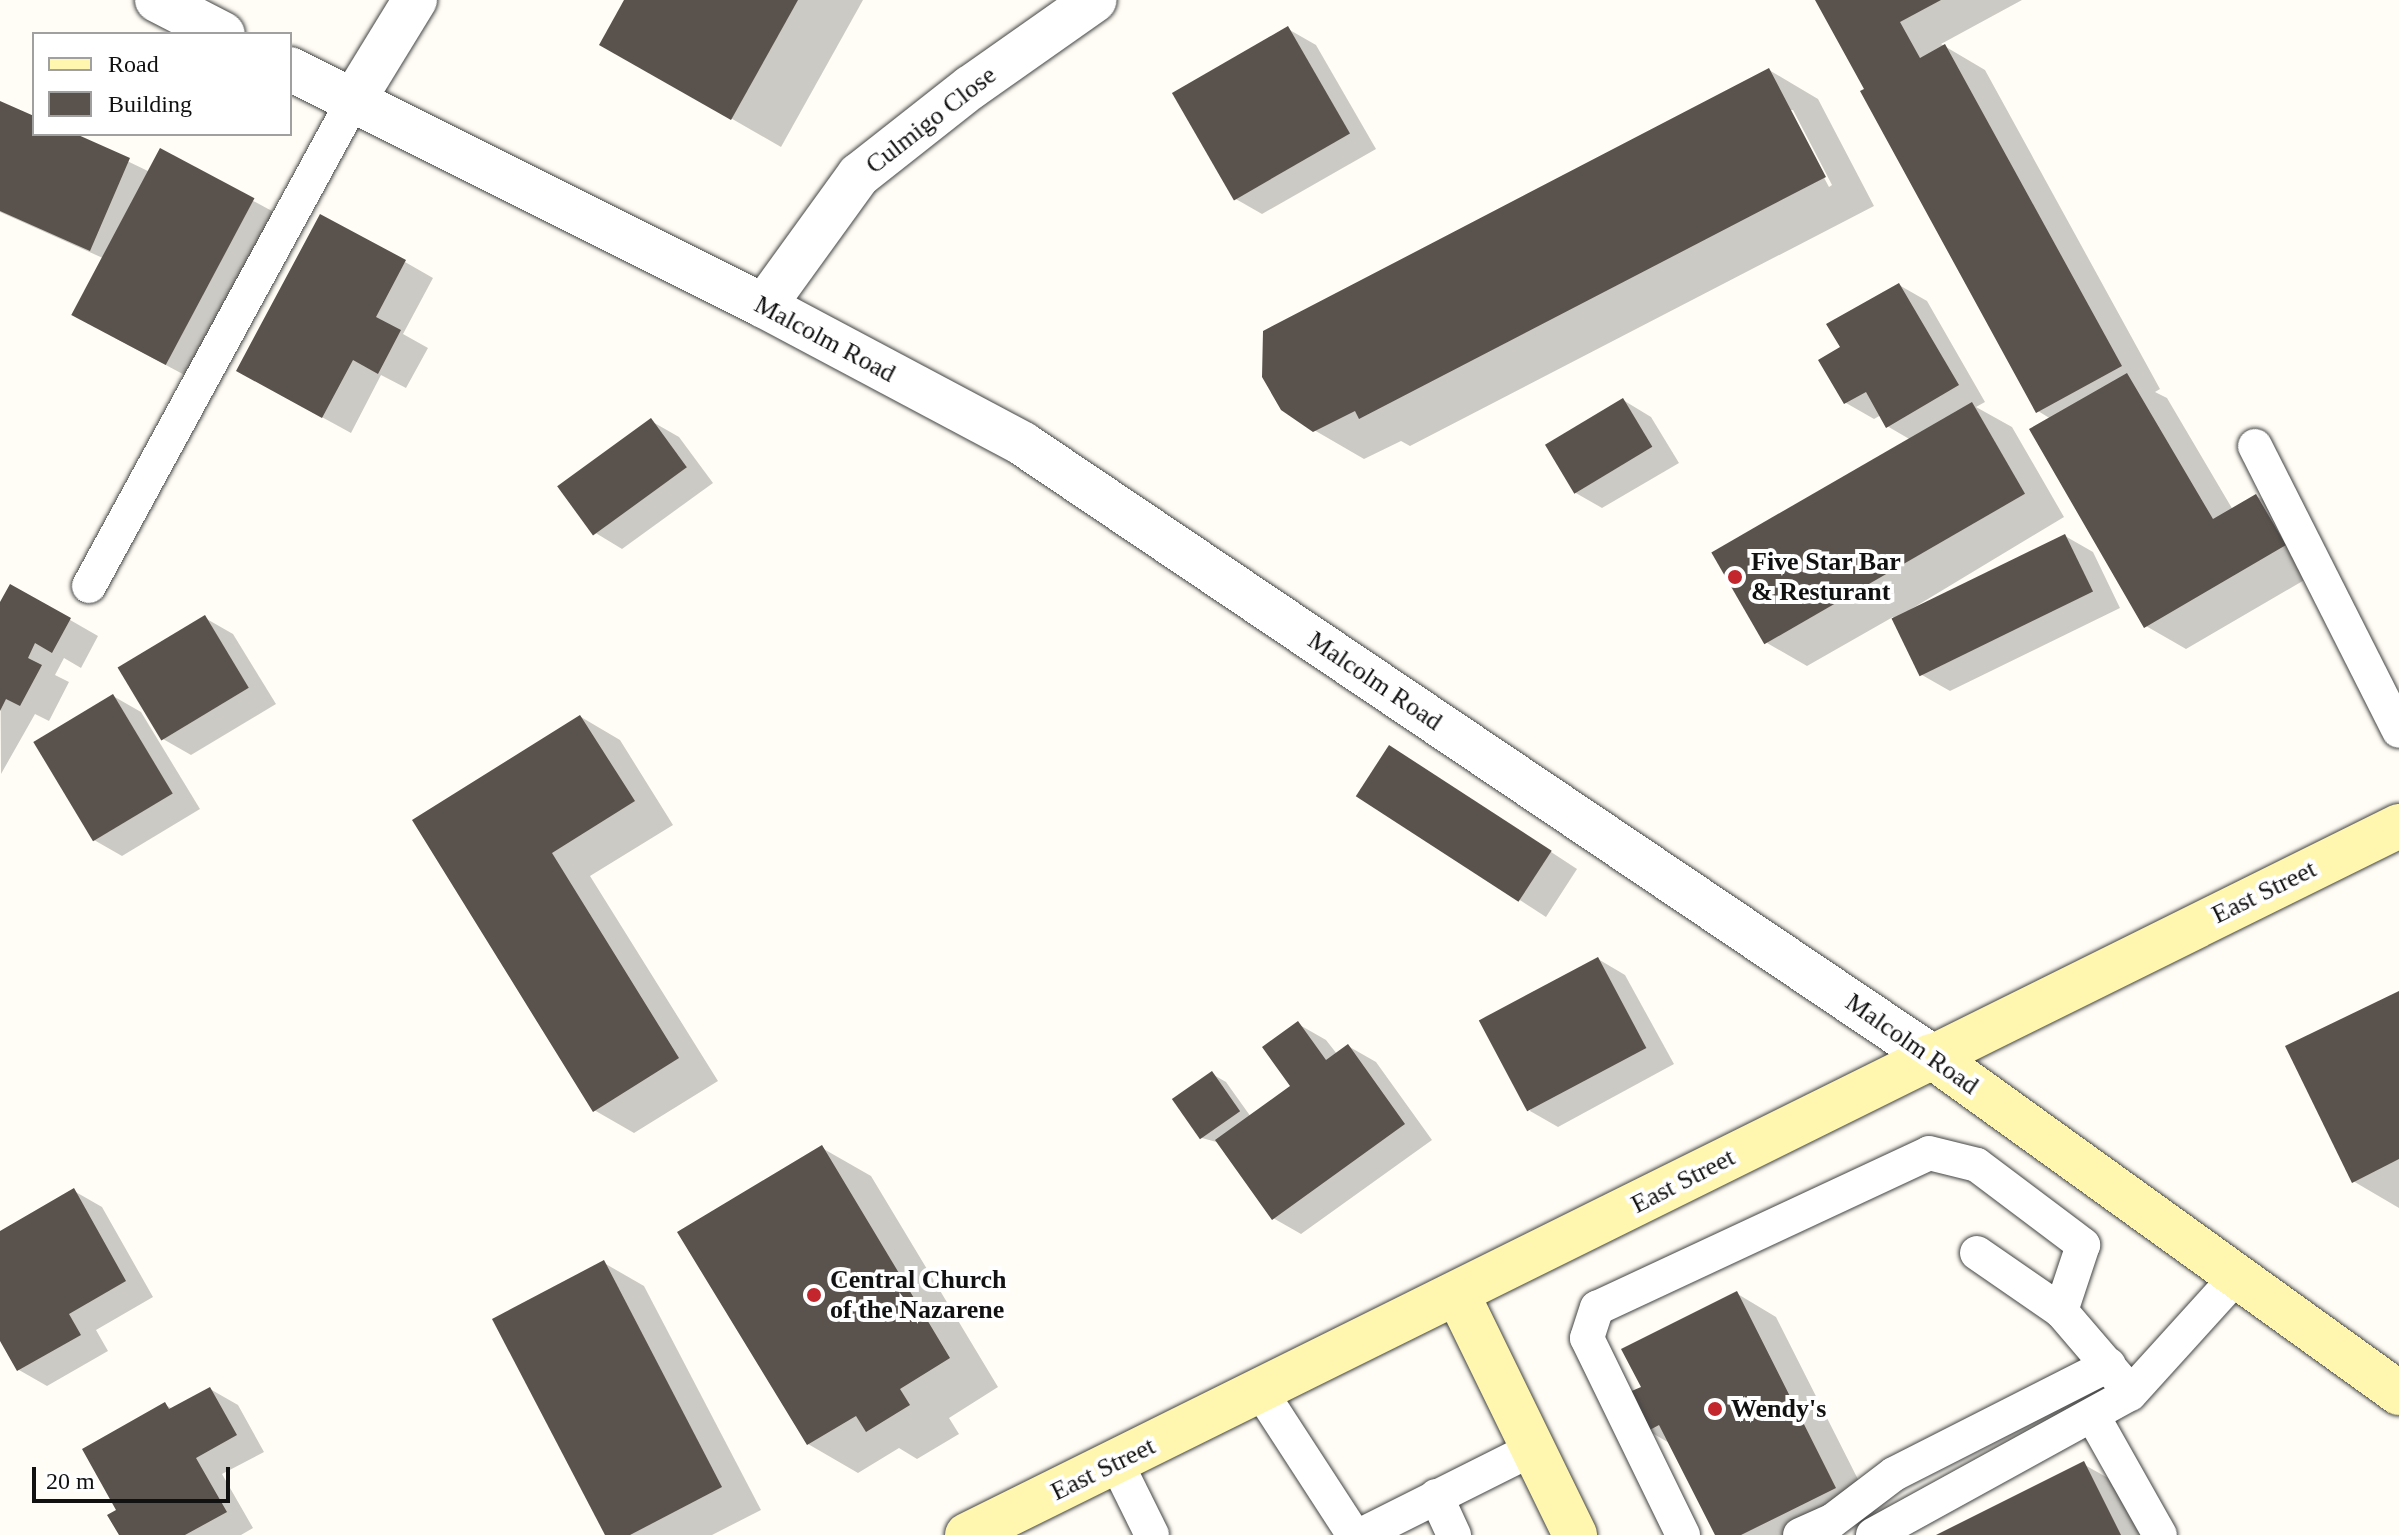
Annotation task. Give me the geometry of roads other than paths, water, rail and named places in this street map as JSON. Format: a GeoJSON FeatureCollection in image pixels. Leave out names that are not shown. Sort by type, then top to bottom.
{"type":"FeatureCollection","features":[{"type":"Feature","properties":{"kind":"main road","name":"East Street"},"geometry":{"type":"LineString","coordinates":[[967,1535],[1458,1295],[1931,1056],[2399,826]]}},
{"type":"Feature","properties":{"kind":"main road","name":"Malcolm Road"},"geometry":{"type":"LineString","coordinates":[[1931,1056],[2399,1393]]}},
{"type":"Feature","properties":{"kind":"main road"},"geometry":{"type":"LineString","coordinates":[[1458,1295],[1575,1535]]}},
{"type":"Feature","properties":{"kind":"street"},"geometry":{"type":"LineString","coordinates":[[157,0],[219,32]]}},
{"type":"Feature","properties":{"kind":"street"},"geometry":{"type":"LineString","coordinates":[[353,101],[415,0]]}},
{"type":"Feature","properties":{"kind":"street","name":"Culmigo Close"},"geometry":{"type":"LineString","coordinates":[[764,306],[859,175],[971,87],[1095,0]]}},
{"type":"Feature","properties":{"kind":"street","name":"Malcolm Road"},"geometry":{"type":"LineString","coordinates":[[292,70],[764,306],[1023,444],[1931,1056]]}},
{"type":"Feature","properties":{"kind":"lane"},"geometry":{"type":"LineString","coordinates":[[89,586],[353,101]]}},
{"type":"Feature","properties":{"kind":"lane"},"geometry":{"type":"LineString","coordinates":[[2255,446],[2399,731]]}},
{"type":"Feature","properties":{"kind":"lane"},"geometry":{"type":"LineString","coordinates":[[1683,1535],[1587,1338],[1597,1308],[1929,1153],[1977,1165],[2083,1245],[2061,1311]]}},
{"type":"Feature","properties":{"kind":"lane"},"geometry":{"type":"LineString","coordinates":[[1977,1253],[2061,1311],[2130,1394]]}},
{"type":"Feature","properties":{"kind":"lane"},"geometry":{"type":"LineString","coordinates":[[1873,1535],[2094,1418],[2130,1394],[2237,1276]]}},
{"type":"Feature","properties":{"kind":"lane"},"geometry":{"type":"LineString","coordinates":[[1800,1535],[1832,1521],[1894,1474],[2109,1365]]}},
{"type":"Feature","properties":{"kind":"lane"},"geometry":{"type":"LineString","coordinates":[[1261,1392],[1354,1535]]}},
{"type":"Feature","properties":{"kind":"lane"},"geometry":{"type":"LineString","coordinates":[[2094,1418],[2160,1535]]}},
{"type":"Feature","properties":{"kind":"lane"},"geometry":{"type":"LineString","coordinates":[[1361,1535],[1533,1449]]}},
{"type":"Feature","properties":{"kind":"lane"},"geometry":{"type":"LineString","coordinates":[[1116,1462],[1152,1535]]}},
{"type":"Feature","properties":{"kind":"lane"},"geometry":{"type":"LineString","coordinates":[[1436,1496],[1454,1535]]}},
{"type":"Feature","properties":{"kind":"place","name":"Five Star Bar & Resturant"},"geometry":{"type":"Point","coordinates":[1735,577]}},
{"type":"Feature","properties":{"kind":"place","name":"Central Church of the Nazarene"},"geometry":{"type":"Point","coordinates":[814,1295]}},
{"type":"Feature","properties":{"kind":"place","name":"Wendy's"},"geometry":{"type":"Point","coordinates":[1715,1409]}}]}
